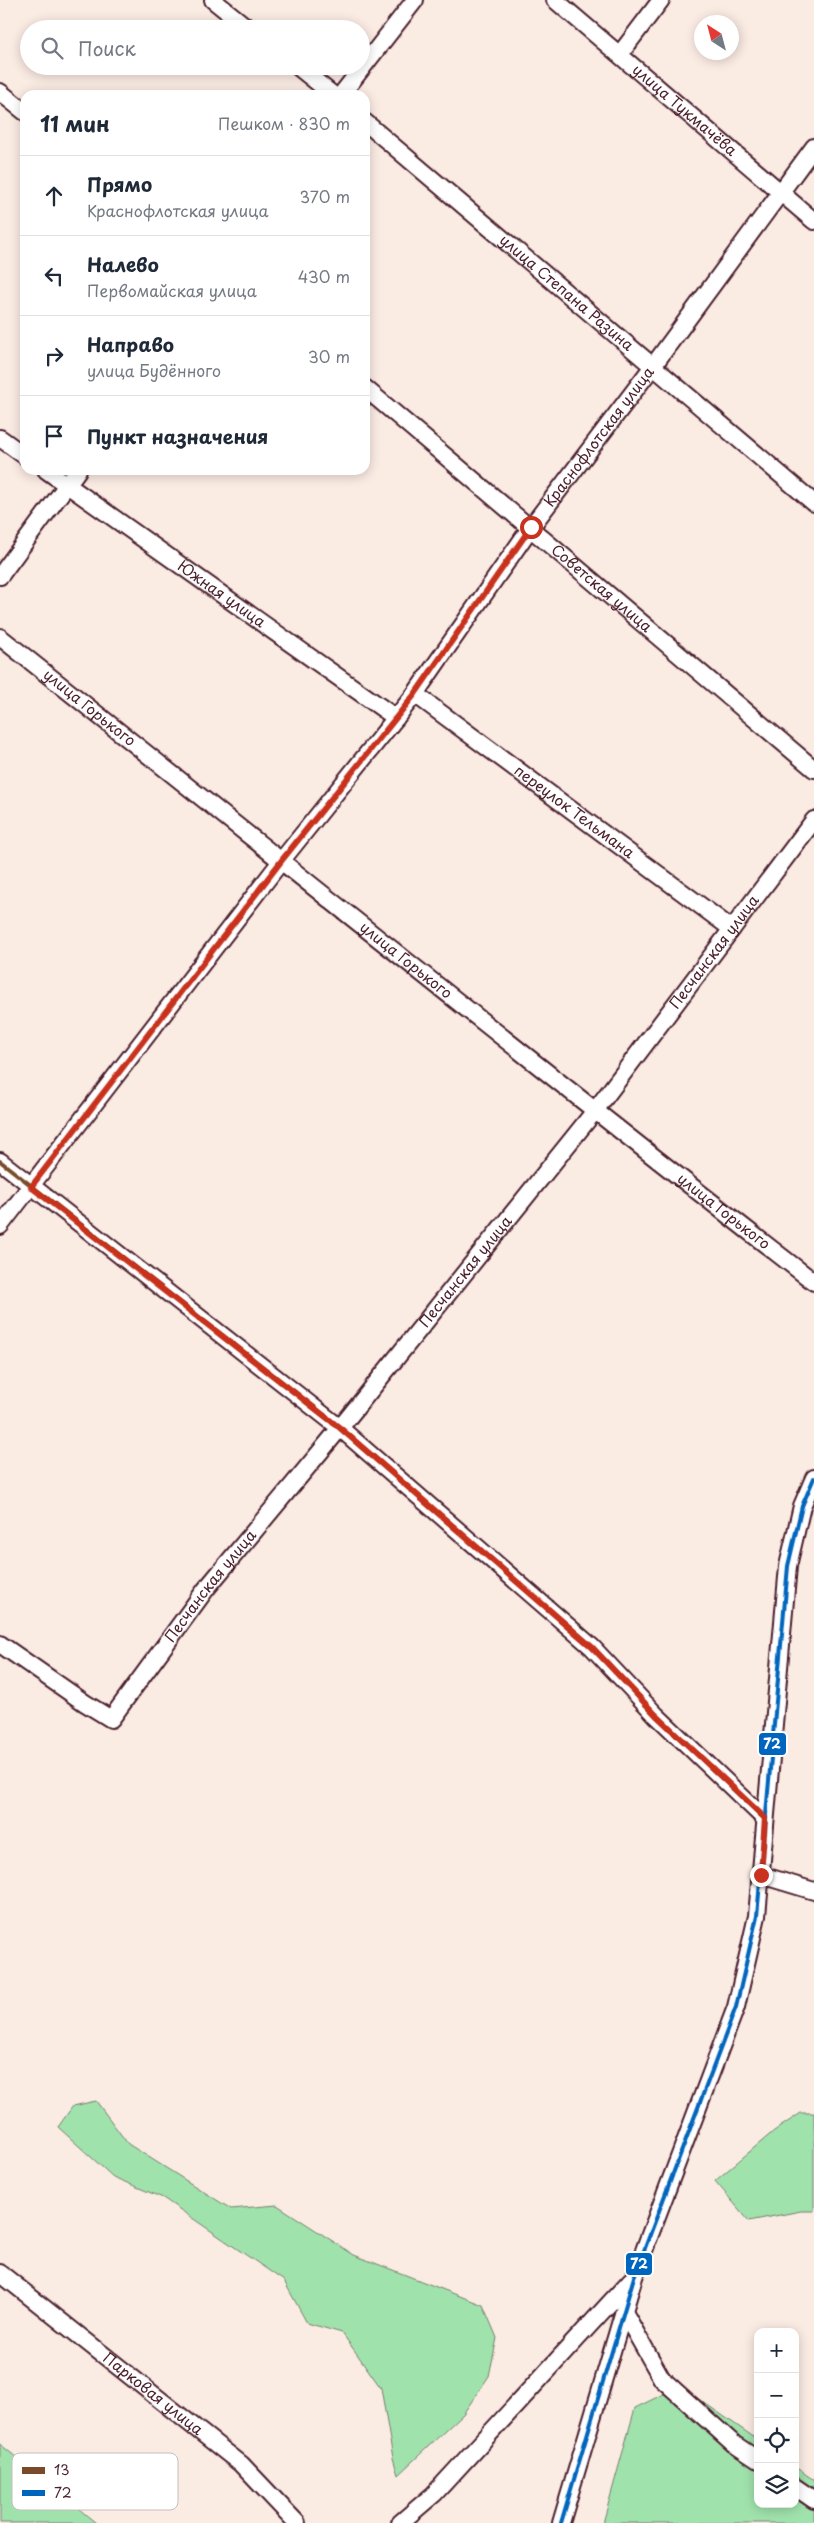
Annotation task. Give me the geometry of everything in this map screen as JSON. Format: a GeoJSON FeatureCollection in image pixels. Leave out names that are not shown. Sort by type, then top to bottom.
{"type":"FeatureCollection","features":[{"type":"Feature","properties":{"kind":"street"},"geometry":{"type":"LineString","coordinates":[[213,0],[239,20]]}},
{"type":"Feature","properties":{"kind":"street"},"geometry":{"type":"LineString","coordinates":[[370,58],[415,0]]}},
{"type":"Feature","properties":{"kind":"street","name":"улица Тукмачёва"},"geometry":{"type":"LineString","coordinates":[[555,0],[814,221]]}},
{"type":"Feature","properties":{"kind":"street"},"geometry":{"type":"LineString","coordinates":[[620,54],[660,0]]}},
{"type":"Feature","properties":{"kind":"street"},"geometry":{"type":"LineString","coordinates":[[308,75],[327,90]]}},
{"type":"Feature","properties":{"kind":"street"},"geometry":{"type":"LineString","coordinates":[[345,90],[357,75]]}},
{"type":"Feature","properties":{"kind":"street"},"geometry":{"type":"LineString","coordinates":[[0,92],[20,108]]}},
{"type":"Feature","properties":{"kind":"street","name":"улица Степана Разина"},"geometry":{"type":"LineString","coordinates":[[370,126],[814,503]]}},
{"type":"Feature","properties":{"kind":"street","name":"Краснофлотская улица"},"geometry":{"type":"LineString","coordinates":[[0,1226],[282,860],[415,694],[531,527],[653,366],[814,147]]}},
{"type":"Feature","properties":{"kind":"street","name":"Советская улица"},"geometry":{"type":"LineString","coordinates":[[370,392],[814,769]]}},
{"type":"Feature","properties":{"kind":"street"},"geometry":{"type":"LineString","coordinates":[[0,438],[20,452]]}},
{"type":"Feature","properties":{"kind":"street","name":"Южная улица"},"geometry":{"type":"LineString","coordinates":[[53,475],[396,718]]}},
{"type":"Feature","properties":{"kind":"street"},"geometry":{"type":"LineString","coordinates":[[0,576],[74,475]]}},
{"type":"Feature","properties":{"kind":"street","name":"улица Горького"},"geometry":{"type":"LineString","coordinates":[[0,636],[282,860],[594,1112],[814,1282]]}},
{"type":"Feature","properties":{"kind":"street","name":"переулок Тельмана"},"geometry":{"type":"LineString","coordinates":[[415,694],[732,929]]}},
{"type":"Feature","properties":{"kind":"street","name":"Песчанская улица"},"geometry":{"type":"LineString","coordinates":[[2,1648],[112,1719],[206,1589],[340,1428],[594,1112],[814,820]]}},
{"type":"Feature","properties":{"kind":"street"},"geometry":{"type":"LineString","coordinates":[[0,1161],[340,1428],[592,1647],[656,1715],[765,1818]]}},
{"type":"Feature","properties":{"kind":"street"},"geometry":{"type":"LineString","coordinates":[[561,2523],[634,2277],[736,2007],[757,1916],[788,1566],[802,1506],[814,1478]]}},
{"type":"Feature","properties":{"kind":"street"},"geometry":{"type":"LineString","coordinates":[[761,1875],[814,1891]]}},
{"type":"Feature","properties":{"kind":"street","name":"Парковая улица"},"geometry":{"type":"LineString","coordinates":[[0,2273],[241,2464],[296,2523]]}},
{"type":"Feature","properties":{"kind":"street"},"geometry":{"type":"LineString","coordinates":[[400,2523],[434,2494],[634,2277]]}},
{"type":"Feature","properties":{"kind":"street"},"geometry":{"type":"LineString","coordinates":[[624,2312],[662,2379],[734,2444],[754,2457]]}},
{"type":"Feature","properties":{"kind":"street"},"geometry":{"type":"LineString","coordinates":[[799,2490],[814,2500]]}},
{"type":"Feature","properties":{"kind":"green space"},"geometry":{"type":"Polygon","coordinates":[[[96,2101],[128,2144],[231,2209],[277,2205],[354,2255],[483,2305],[497,2338],[489,2376],[463,2414],[398,2475],[393,2458],[381,2388],[342,2333],[307,2323],[284,2281],[163,2198],[113,2177],[58,2127],[73,2106],[96,2101]]]}},
{"type":"Feature","properties":{"kind":"green space"},"geometry":{"type":"Polygon","coordinates":[[[801,2113],[814,2113],[814,2211],[801,2211],[749,2221],[715,2181],[774,2131],[801,2113]]]}},
{"type":"Feature","properties":{"kind":"green space"},"geometry":{"type":"Polygon","coordinates":[[[680,2386],[754,2437],[754,2508],[799,2508],[799,2470],[814,2480],[814,2523],[603,2523],[635,2408],[680,2386]]]}},
{"type":"Feature","properties":{"kind":"green space"},"geometry":{"type":"Polygon","coordinates":[[[0,2444],[12,2454],[12,2510],[80,2510],[96,2523],[0,2523],[0,2444]]]}},
{"type":"Feature","properties":{"kind":"transit line","name":"13"},"geometry":{"type":"LineString","coordinates":[[0,1161],[340,1428],[592,1647],[656,1715],[765,1819]]}},
{"type":"Feature","properties":{"kind":"transit line","name":"72"},"geometry":{"type":"LineString","coordinates":[[561,2523],[634,2277],[736,2007],[757,1916],[788,1566],[802,1506],[814,1478]]}},
{"type":"Feature","properties":{"kind":"route"},"geometry":{"type":"LineString","coordinates":[[531,527],[415,694],[282,860],[31,1187],[340,1428],[592,1647],[656,1715],[765,1818],[761,1875]]}}]}
